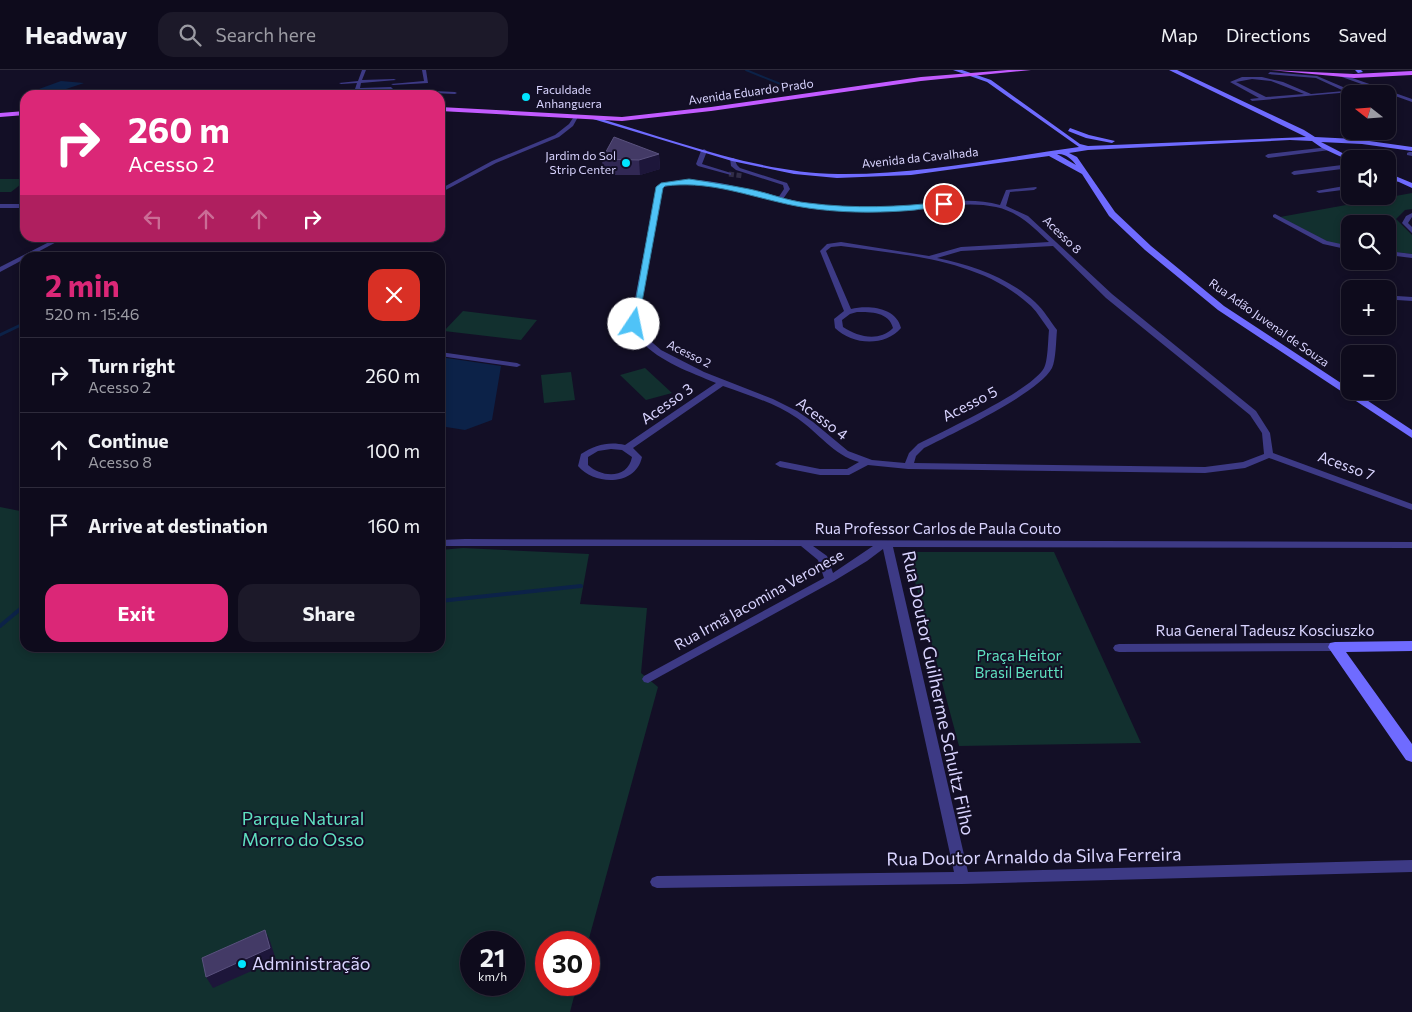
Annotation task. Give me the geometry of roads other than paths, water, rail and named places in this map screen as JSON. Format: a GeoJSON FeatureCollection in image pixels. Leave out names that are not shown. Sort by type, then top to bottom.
{"type":"FeatureCollection","features":[{"type":"Feature","properties":{"kind":"main road","name":"Avenida Eduardo Prado"},"geometry":{"type":"LineString","coordinates":[[544,111],[617,113],[674,109],[867,83],[937,70]]}},
{"type":"Feature","properties":{"kind":"main road"},"geometry":{"type":"LineString","coordinates":[[956,70],[969,76],[990,81],[1078,144],[1086,166],[1085,173]]}},
{"type":"Feature","properties":{"kind":"main road","name":"Avenida Eduardo Prado"},"geometry":{"type":"LineString","coordinates":[[596,119],[670,114],[921,79],[969,76],[985,72],[1028,70]]}},
{"type":"Feature","properties":{"kind":"main road"},"geometry":{"type":"LineString","coordinates":[[1172,70],[1273,125],[1290,138],[1324,147],[1336,140]]}},
{"type":"Feature","properties":{"kind":"main road"},"geometry":{"type":"LineString","coordinates":[[1312,70],[1406,70]]}},
{"type":"Feature","properties":{"kind":"main road"},"geometry":{"type":"LineString","coordinates":[[1271,71],[1354,76],[1412,73]]}},
{"type":"Feature","properties":{"kind":"main road"},"geometry":{"type":"LineString","coordinates":[[985,72],[1089,144],[1081,152],[1062,152]]}},
{"type":"Feature","properties":{"kind":"main road"},"geometry":{"type":"LineString","coordinates":[[445,108],[528,110],[627,118]]}},
{"type":"Feature","properties":{"kind":"main road","name":"Avenida da Cavalhada"},"geometry":{"type":"LineString","coordinates":[[445,108],[596,119],[729,158],[794,172],[863,176],[911,173],[1022,158],[1165,144],[1290,138],[1362,142]]}},
{"type":"Feature","properties":{"kind":"main road"},"geometry":{"type":"LineString","coordinates":[[486,112],[490,110],[528,110]]}},
{"type":"Feature","properties":{"kind":"main road"},"geometry":{"type":"LineString","coordinates":[[644,128],[642,123],[648,119],[670,114]]}},
{"type":"Feature","properties":{"kind":"main road"},"geometry":{"type":"LineString","coordinates":[[0,117],[20,115]]}},
{"type":"Feature","properties":{"kind":"main road","name":"Avenida da Cavalhada"},"geometry":{"type":"LineString","coordinates":[[627,118],[674,142]]}},
{"type":"Feature","properties":{"kind":"main road"},"geometry":{"type":"LineString","coordinates":[[1273,125],[1302,131],[1324,147],[1341,155]]}},
{"type":"Feature","properties":{"kind":"main road","name":"Avenida da Cavalhada"},"geometry":{"type":"LineString","coordinates":[[1224,141],[1273,125],[1411,152]]}},
{"type":"Feature","properties":{"kind":"main road"},"geometry":{"type":"LineString","coordinates":[[1070,130],[1100,140],[1165,144]]}},
{"type":"Feature","properties":{"kind":"main road","name":"Avenida da Cavalhada"},"geometry":{"type":"LineString","coordinates":[[1054,156],[1062,152],[1165,144]]}},
{"type":"Feature","properties":{"kind":"main road","name":"Rua Adão Juvenal de Souza"},"geometry":{"type":"LineString","coordinates":[[1054,156],[1085,173],[1112,214],[1148,248],[1221,308],[1412,435]]}},
{"type":"Feature","properties":{"kind":"main road"},"geometry":{"type":"LineString","coordinates":[[1398,180],[1412,186]]}},
{"type":"Feature","properties":{"kind":"main road","name":"Rua General Tadeusz Kosciuszko"},"geometry":{"type":"LineString","coordinates":[[1335,647],[1412,646]]}},
{"type":"Feature","properties":{"kind":"main road"},"geometry":{"type":"LineString","coordinates":[[1335,647],[1412,756]]}},
{"type":"Feature","properties":{"kind":"street"},"geometry":{"type":"LineString","coordinates":[[364,70],[358,90],[426,82],[424,70]]}},
{"type":"Feature","properties":{"kind":"street"},"geometry":{"type":"LineString","coordinates":[[1272,79],[1271,71],[1317,77],[1341,88]]}},
{"type":"Feature","properties":{"kind":"street"},"geometry":{"type":"LineString","coordinates":[[1341,75],[1400,97],[1411,97]]}},
{"type":"Feature","properties":{"kind":"street"},"geometry":{"type":"LineString","coordinates":[[1354,76],[1411,97]]}},
{"type":"Feature","properties":{"kind":"street"},"geometry":{"type":"LineString","coordinates":[[1265,99],[1232,82],[1242,78],[1272,79],[1310,95]]}},
{"type":"Feature","properties":{"kind":"street"},"geometry":{"type":"LineString","coordinates":[[341,83],[361,82],[428,90]]}},
{"type":"Feature","properties":{"kind":"street"},"geometry":{"type":"LineString","coordinates":[[445,92],[455,93]]}},
{"type":"Feature","properties":{"kind":"street"},"geometry":{"type":"LineString","coordinates":[[1252,100],[1341,93]]}},
{"type":"Feature","properties":{"kind":"street"},"geometry":{"type":"LineString","coordinates":[[445,188],[494,162],[557,136],[566,131],[574,118]]}},
{"type":"Feature","properties":{"kind":"street"},"geometry":{"type":"LineString","coordinates":[[1268,156],[1324,147]]}},
{"type":"Feature","properties":{"kind":"street"},"geometry":{"type":"LineString","coordinates":[[704,151],[699,164],[729,174]]}},
{"type":"Feature","properties":{"kind":"street"},"geometry":{"type":"LineString","coordinates":[[716,170],[729,158],[738,169],[786,184],[787,189],[778,200]]}},
{"type":"Feature","properties":{"kind":"street"},"geometry":{"type":"LineString","coordinates":[[1294,173],[1341,167]]}},
{"type":"Feature","properties":{"kind":"street"},"geometry":{"type":"LineString","coordinates":[[743,176],[778,184],[777,190],[763,195]]}},
{"type":"Feature","properties":{"kind":"street","name":"Acesso 2"},"geometry":{"type":"LineString","coordinates":[[723,382],[683,366],[647,345],[637,334],[634,324],[660,187],[671,182],[689,181],[763,195]]}},
{"type":"Feature","properties":{"kind":"street"},"geometry":{"type":"LineString","coordinates":[[1003,206],[1008,191],[1034,188]]}},
{"type":"Feature","properties":{"kind":"street"},"geometry":{"type":"LineString","coordinates":[[1319,192],[1341,188]]}},
{"type":"Feature","properties":{"kind":"street","name":"Acesso 8"},"geometry":{"type":"LineString","coordinates":[[763,195],[808,206],[856,209],[898,209],[960,203],[1003,206],[1026,217],[1109,296],[1253,413],[1266,433],[1269,455]]}},
{"type":"Feature","properties":{"kind":"street"},"geometry":{"type":"LineString","coordinates":[[0,206],[20,206]]}},
{"type":"Feature","properties":{"kind":"street"},"geometry":{"type":"LineString","coordinates":[[1412,215],[1406,223],[1412,231]]}},
{"type":"Feature","properties":{"kind":"street"},"geometry":{"type":"LineString","coordinates":[[1274,216],[1325,244],[1341,247]]}},
{"type":"Feature","properties":{"kind":"street"},"geometry":{"type":"LineString","coordinates":[[34,252],[53,242]]}},
{"type":"Feature","properties":{"kind":"street","name":"Acesso 5"},"geometry":{"type":"LineString","coordinates":[[848,312],[823,251],[824,248],[841,244],[932,258],[1002,281],[1034,304],[1053,330],[1048,367],[1040,379],[1014,397],[921,446],[912,455],[908,466]]}},
{"type":"Feature","properties":{"kind":"street"},"geometry":{"type":"LineString","coordinates":[[932,258],[961,249],[1054,244]]}},
{"type":"Feature","properties":{"kind":"street"},"geometry":{"type":"LineString","coordinates":[[1396,254],[1412,256]]}},
{"type":"Feature","properties":{"kind":"street"},"geometry":{"type":"LineString","coordinates":[[0,270],[20,260]]}},
{"type":"Feature","properties":{"kind":"street"},"geometry":{"type":"LineString","coordinates":[[1400,298],[1412,299]]}},
{"type":"Feature","properties":{"kind":"street"},"geometry":{"type":"LineString","coordinates":[[867,310],[886,314],[893,318],[898,328],[888,336],[878,338],[851,335],[839,328],[837,323],[838,319],[848,312],[867,310]]}},
{"type":"Feature","properties":{"kind":"street"},"geometry":{"type":"LineString","coordinates":[[445,355],[517,365]]}},
{"type":"Feature","properties":{"kind":"street","name":"Acesso 3"},"geometry":{"type":"LineString","coordinates":[[627,448],[723,382]]}},
{"type":"Feature","properties":{"kind":"street","name":"Acesso 4"},"geometry":{"type":"LineString","coordinates":[[723,382],[774,402],[804,419],[823,439],[848,455],[866,462],[908,466]]}},
{"type":"Feature","properties":{"kind":"street"},"geometry":{"type":"LineString","coordinates":[[611,446],[627,448],[637,457],[637,462],[628,472],[610,477],[601,477],[592,474],[583,466],[584,456],[595,449],[611,446]]}},
{"type":"Feature","properties":{"kind":"street"},"geometry":{"type":"LineString","coordinates":[[908,466],[1205,470],[1245,465],[1269,455]]}},
{"type":"Feature","properties":{"kind":"street","name":"Acesso 7"},"geometry":{"type":"LineString","coordinates":[[1269,455],[1412,507]]}},
{"type":"Feature","properties":{"kind":"street"},"geometry":{"type":"LineString","coordinates":[[780,464],[820,472],[849,472],[866,462]]}},
{"type":"Feature","properties":{"kind":"street","name":"Rua Professor Carlos de Paula Couto"},"geometry":{"type":"LineString","coordinates":[[445,543],[1412,545]]}},
{"type":"Feature","properties":{"kind":"street"},"geometry":{"type":"LineString","coordinates":[[802,543],[814,549],[823,558],[830,578]]}},
{"type":"Feature","properties":{"kind":"street","name":"Rua Irmã Jacomina Veronese"},"geometry":{"type":"LineString","coordinates":[[648,679],[830,578],[885,544]]}},
{"type":"Feature","properties":{"kind":"street","name":"Rua Doutor Guilherme Schultz Filho"},"geometry":{"type":"LineString","coordinates":[[885,544],[962,878]]}},
{"type":"Feature","properties":{"kind":"street","name":"Rua General Tadeusz Kosciuszko"},"geometry":{"type":"LineString","coordinates":[[1119,648],[1335,647]]}},
{"type":"Feature","properties":{"kind":"street","name":"Rua Doutor Arnaldo da Silva Ferreira"},"geometry":{"type":"LineString","coordinates":[[656,882],[962,878],[1412,866]]}},
{"type":"Feature","properties":{"kind":"water"},"geometry":{"type":"Polygon","coordinates":[[[61,81],[84,83],[63,90],[39,89],[61,81]]]}},
{"type":"Feature","properties":{"kind":"water"},"geometry":{"type":"Polygon","coordinates":[[[445,358],[501,366],[492,420],[465,430],[445,427],[445,358]]]}},
{"type":"Feature","properties":{"kind":"waterway"},"geometry":{"type":"LineString","coordinates":[[746,70],[783,85]]}},
{"type":"Feature","properties":{"kind":"waterway"},"geometry":{"type":"LineString","coordinates":[[0,335],[20,325]]}},
{"type":"Feature","properties":{"kind":"waterway"},"geometry":{"type":"LineString","coordinates":[[445,600],[581,586]]}},
{"type":"Feature","properties":{"kind":"waterway"},"geometry":{"type":"LineString","coordinates":[[0,626],[20,609]]}},
{"type":"Feature","properties":{"kind":"tunnel"},"geometry":{"type":"LineString","coordinates":[[729,174],[743,176]]}},
{"type":"Feature","properties":{"kind":"place","name":"Faculdade Anhanguera"},"geometry":{"type":"Point","coordinates":[526,97]}},
{"type":"Feature","properties":{"kind":"place","name":"Jardim do Sol Strip Center"},"geometry":{"type":"Point","coordinates":[626,163]}},
{"type":"Feature","properties":{"kind":"place","name":"Administração"},"geometry":{"type":"Point","coordinates":[242,964]}},
{"type":"Feature","properties":{"kind":"park label","name":"Praça Heitor Brasil Berutti"},"geometry":{"type":"Point","coordinates":[1019,664]}},
{"type":"Feature","properties":{"kind":"park label","name":"Parque Natural Morro do Osso"},"geometry":{"type":"Point","coordinates":[303,830]}}]}
